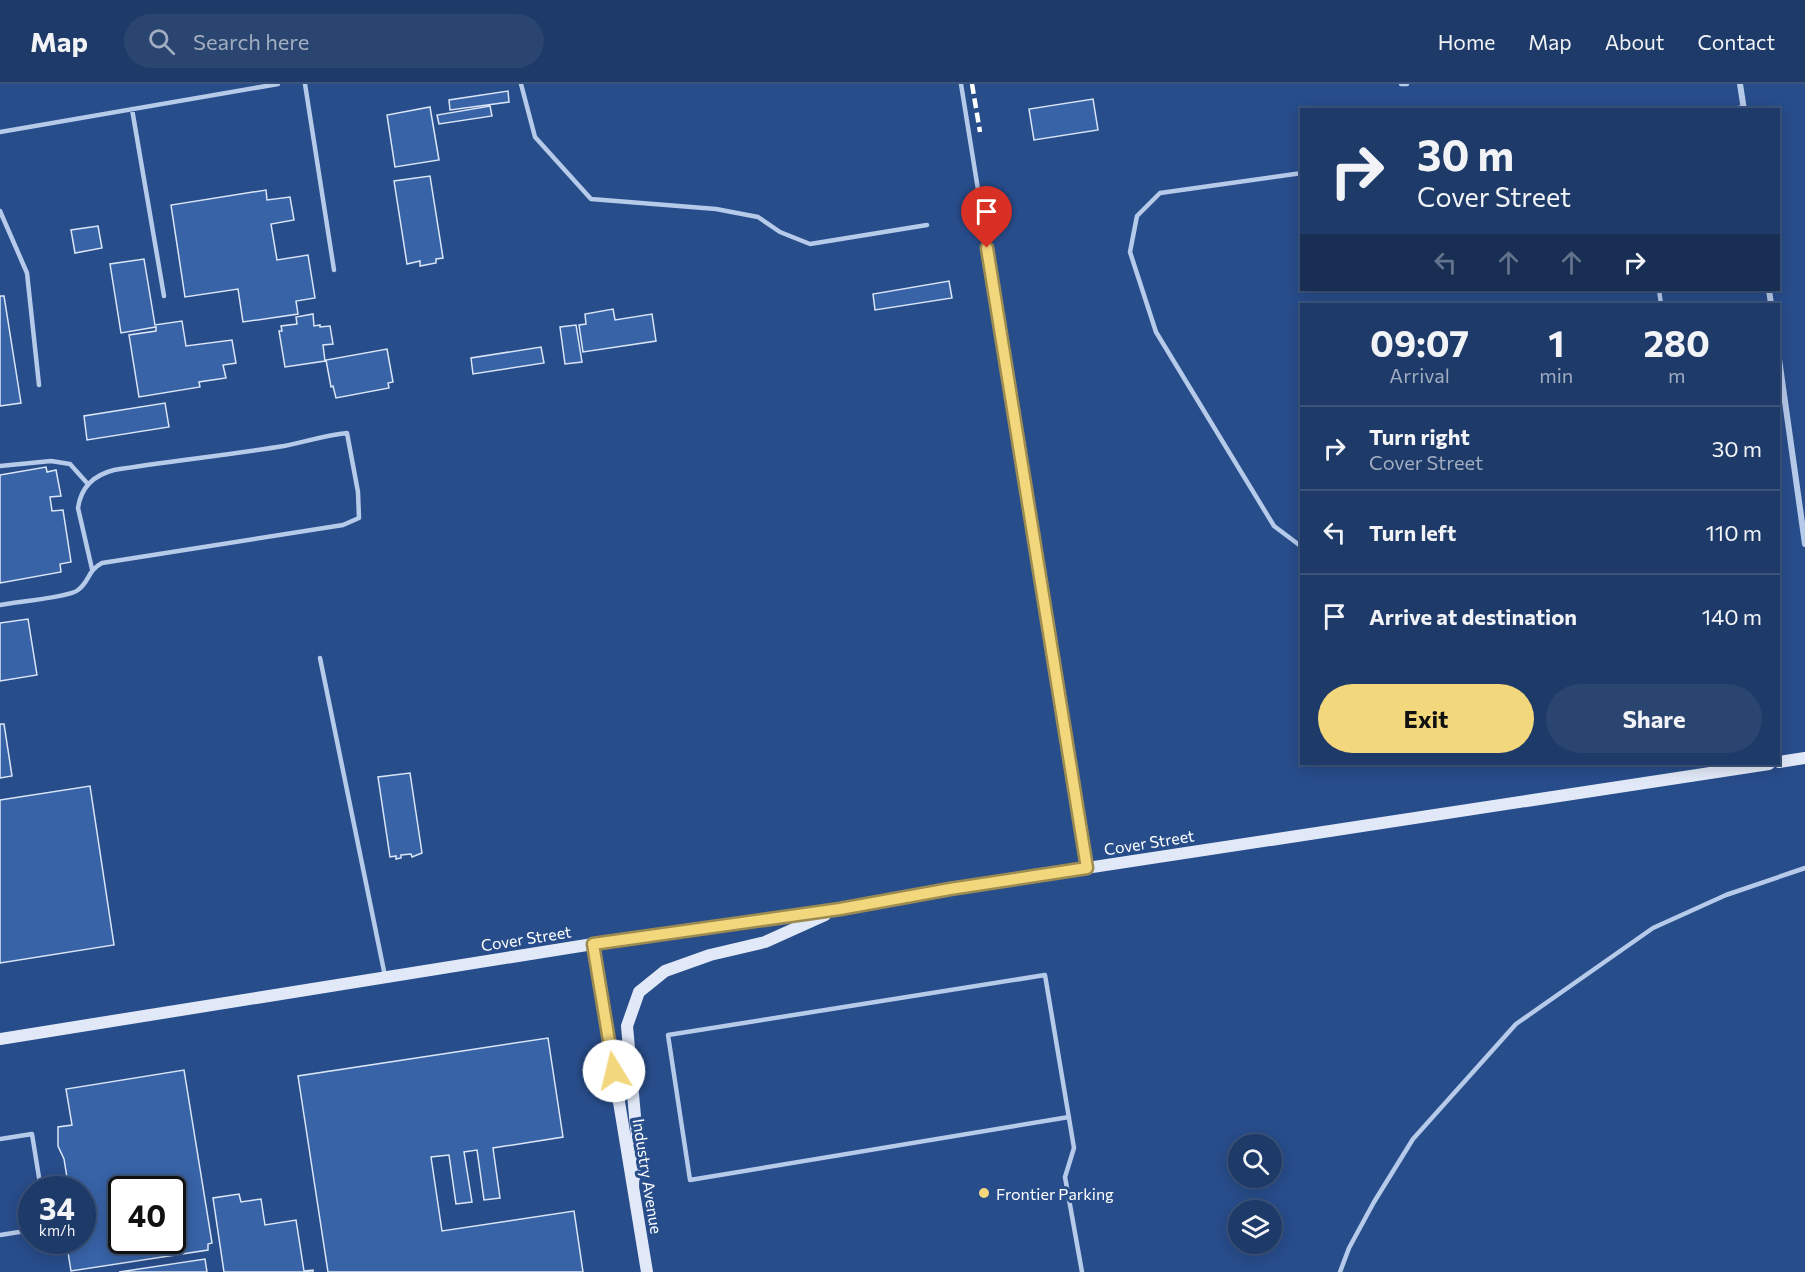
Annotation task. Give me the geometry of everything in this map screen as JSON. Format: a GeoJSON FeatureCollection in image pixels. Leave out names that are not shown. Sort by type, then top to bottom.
{"type":"FeatureCollection","features":[{"type":"Feature","properties":{"kind":"street"},"geometry":{"type":"LineString","coordinates":[[1740,84],[1744,108]]}},
{"type":"Feature","properties":{"kind":"street"},"geometry":{"type":"LineString","coordinates":[[1780,366],[1805,544]]}},
{"type":"Feature","properties":{"kind":"street"},"geometry":{"type":"LineString","coordinates":[[1780,762],[1805,758]]}},
{"type":"Feature","properties":{"kind":"street","name":"Cover Street"},"geometry":{"type":"LineString","coordinates":[[0,1039],[385,976],[840,909],[950,889],[1762,765]]}},
{"type":"Feature","properties":{"kind":"street"},"geometry":{"type":"LineString","coordinates":[[633,1187],[637,1139],[627,1026],[639,992],[665,971],[710,955],[765,942],[840,909]]}},
{"type":"Feature","properties":{"kind":"street","name":"Industry Avenue"},"geometry":{"type":"LineString","coordinates":[[593,944],[647,1272]]}},
{"type":"Feature","properties":{"kind":"lane"},"geometry":{"type":"LineString","coordinates":[[0,132],[278,84]]}},
{"type":"Feature","properties":{"kind":"lane"},"geometry":{"type":"LineString","coordinates":[[305,84],[334,270]]}},
{"type":"Feature","properties":{"kind":"lane"},"geometry":{"type":"LineString","coordinates":[[521,84],[535,137],[591,199],[716,209],[758,217],[780,232],[810,244],[927,225]]}},
{"type":"Feature","properties":{"kind":"lane"},"geometry":{"type":"LineString","coordinates":[[961,84],[1087,868]]}},
{"type":"Feature","properties":{"kind":"lane"},"geometry":{"type":"LineString","coordinates":[[1401,84],[1407,84]]}},
{"type":"Feature","properties":{"kind":"lane"},"geometry":{"type":"LineString","coordinates":[[132,109],[164,296]]}},
{"type":"Feature","properties":{"kind":"lane"},"geometry":{"type":"LineString","coordinates":[[1300,173],[1160,193],[1137,216],[1130,252],[1156,332],[1274,526],[1300,546]]}},
{"type":"Feature","properties":{"kind":"lane"},"geometry":{"type":"LineString","coordinates":[[0,212],[27,273],[39,385]]}},
{"type":"Feature","properties":{"kind":"lane"},"geometry":{"type":"LineString","coordinates":[[0,605],[76,592],[85,582],[92,568],[102,563],[343,525],[358,518],[360,512],[358,492],[347,433],[332,434],[285,446],[104,472],[87,483],[79,499],[78,508],[92,568]]}},
{"type":"Feature","properties":{"kind":"lane"},"geometry":{"type":"LineString","coordinates":[[0,466],[51,460],[70,465],[87,483]]}},
{"type":"Feature","properties":{"kind":"lane"},"geometry":{"type":"LineString","coordinates":[[320,658],[385,976]]}},
{"type":"Feature","properties":{"kind":"lane"},"geometry":{"type":"LineString","coordinates":[[1340,1272],[1349,1248],[1374,1202],[1413,1139],[1516,1024],[1653,928],[1726,895],[1805,868]]}},
{"type":"Feature","properties":{"kind":"lane"},"geometry":{"type":"LineString","coordinates":[[1069,1117],[690,1180],[668,1035],[1045,975],[1069,1117],[1074,1148],[1065,1177],[1082,1272]]}},
{"type":"Feature","properties":{"kind":"lane"},"geometry":{"type":"LineString","coordinates":[[0,1139],[32,1134],[39,1176]]}},
{"type":"Feature","properties":{"kind":"lane"},"geometry":{"type":"LineString","coordinates":[[0,1235],[18,1232]]}},
{"type":"Feature","properties":{"kind":"building"},"geometry":{"type":"Polygon","coordinates":[[[508,91],[509,102],[450,110],[449,100],[508,91]]]}},
{"type":"Feature","properties":{"kind":"building"},"geometry":{"type":"Polygon","coordinates":[[[1093,99],[1098,130],[1034,140],[1029,109],[1093,99]]]}},
{"type":"Feature","properties":{"kind":"building"},"geometry":{"type":"Polygon","coordinates":[[[490,106],[492,116],[439,124],[437,115],[490,106]]]}},
{"type":"Feature","properties":{"kind":"building"},"geometry":{"type":"Polygon","coordinates":[[[430,107],[439,160],[395,167],[387,115],[430,107]]]}},
{"type":"Feature","properties":{"kind":"building"},"geometry":{"type":"Polygon","coordinates":[[[430,176],[443,258],[436,259],[436,263],[420,266],[420,261],[407,264],[394,181],[430,176]]]}},
{"type":"Feature","properties":{"kind":"building"},"geometry":{"type":"Polygon","coordinates":[[[266,190],[267,200],[290,197],[294,220],[271,224],[277,260],[308,255],[315,298],[296,301],[298,314],[243,322],[238,289],[185,297],[171,205],[266,190]]]}},
{"type":"Feature","properties":{"kind":"building"},"geometry":{"type":"Polygon","coordinates":[[[98,226],[102,248],[75,253],[71,230],[98,226]]]}},
{"type":"Feature","properties":{"kind":"building"},"geometry":{"type":"Polygon","coordinates":[[[144,259],[155,325],[182,321],[186,346],[232,340],[236,363],[223,365],[226,378],[199,382],[200,387],[139,397],[129,335],[156,331],[156,327],[121,333],[110,264],[144,259]]]}},
{"type":"Feature","properties":{"kind":"building"},"geometry":{"type":"Polygon","coordinates":[[[949,281],[952,298],[875,310],[873,294],[949,281]]]}},
{"type":"Feature","properties":{"kind":"building"},"geometry":{"type":"Polygon","coordinates":[[[0,296],[4,296],[21,403],[0,406],[0,296]]]}},
{"type":"Feature","properties":{"kind":"building"},"geometry":{"type":"Polygon","coordinates":[[[613,309],[615,320],[652,314],[656,341],[583,352],[579,325],[586,324],[585,314],[613,309]]]}},
{"type":"Feature","properties":{"kind":"building"},"geometry":{"type":"Polygon","coordinates":[[[313,314],[314,326],[330,326],[333,344],[323,345],[325,361],[285,367],[279,331],[282,331],[281,326],[297,324],[296,317],[313,314]]]}},
{"type":"Feature","properties":{"kind":"building"},"geometry":{"type":"Polygon","coordinates":[[[576,325],[582,362],[565,364],[560,327],[576,325]]]}},
{"type":"Feature","properties":{"kind":"building"},"geometry":{"type":"Polygon","coordinates":[[[541,347],[544,363],[473,374],[471,358],[541,347]]]}},
{"type":"Feature","properties":{"kind":"building"},"geometry":{"type":"Polygon","coordinates":[[[387,349],[393,382],[388,383],[389,388],[336,398],[333,386],[331,387],[326,360],[387,349]]]}},
{"type":"Feature","properties":{"kind":"building"},"geometry":{"type":"Polygon","coordinates":[[[165,403],[169,427],[87,440],[84,416],[165,403]]]}},
{"type":"Feature","properties":{"kind":"building"},"geometry":{"type":"Polygon","coordinates":[[[46,467],[47,472],[56,470],[61,496],[50,497],[52,511],[63,510],[71,562],[60,564],[61,572],[0,583],[0,475],[46,467]]]}},
{"type":"Feature","properties":{"kind":"building"},"geometry":{"type":"Polygon","coordinates":[[[28,619],[37,675],[0,681],[0,623],[28,619]]]}},
{"type":"Feature","properties":{"kind":"building"},"geometry":{"type":"Polygon","coordinates":[[[0,724],[4,724],[12,776],[0,778],[0,724]]]}},
{"type":"Feature","properties":{"kind":"building"},"geometry":{"type":"Polygon","coordinates":[[[410,773],[422,853],[412,857],[411,854],[401,855],[401,858],[396,859],[396,856],[390,857],[378,777],[410,773]]]}},
{"type":"Feature","properties":{"kind":"building"},"geometry":{"type":"Polygon","coordinates":[[[90,786],[114,945],[0,963],[0,800],[90,786]]]}},
{"type":"Feature","properties":{"kind":"building"},"geometry":{"type":"Polygon","coordinates":[[[548,1038],[563,1137],[493,1148],[500,1198],[484,1200],[477,1150],[464,1152],[472,1202],[456,1204],[449,1155],[431,1157],[442,1231],[574,1211],[583,1272],[328,1272],[298,1076],[548,1038]]]}},
{"type":"Feature","properties":{"kind":"building"},"geometry":{"type":"Polygon","coordinates":[[[184,1070],[212,1243],[208,1244],[208,1250],[186,1253],[186,1176],[108,1176],[108,1254],[182,1254],[71,1271],[68,1254],[96,1254],[96,1176],[67,1176],[64,1159],[58,1146],[58,1127],[72,1125],[66,1089],[184,1070]]]}},
{"type":"Feature","properties":{"kind":"building"},"geometry":{"type":"Polygon","coordinates":[[[239,1194],[241,1202],[261,1199],[265,1225],[296,1220],[304,1271],[313,1270],[313,1272],[224,1272],[213,1198],[239,1194]]]}},
{"type":"Feature","properties":{"kind":"building"},"geometry":{"type":"Polygon","coordinates":[[[205,1259],[207,1272],[119,1272],[205,1259]]]}},
{"type":"Feature","properties":{"kind":"railway"},"geometry":{"type":"LineString","coordinates":[[972,84],[980,132]]}},
{"type":"Feature","properties":{"kind":"place","name":"Frontier Parking"},"geometry":{"type":"Point","coordinates":[984,1193]}},
{"type":"Feature","properties":{"kind":"route"},"geometry":{"type":"LineString","coordinates":[[614,1071],[593,944],[840,909],[1087,868],[987,248]]}}]}
